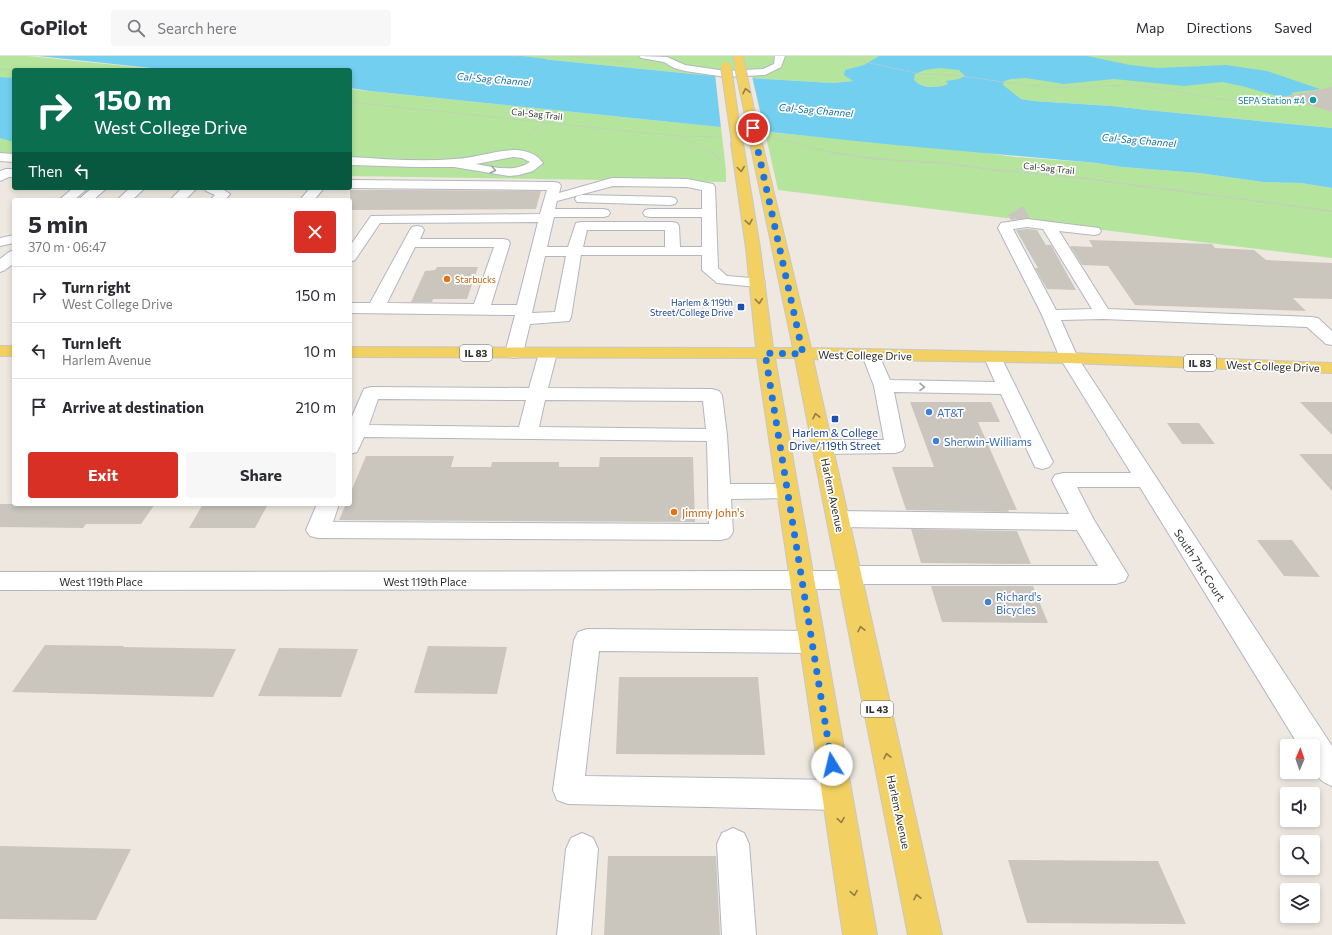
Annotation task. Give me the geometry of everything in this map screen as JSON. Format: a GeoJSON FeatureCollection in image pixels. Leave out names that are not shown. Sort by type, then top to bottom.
{"type":"FeatureCollection","features":[{"type":"Feature","properties":{"kind":"main road"},"geometry":{"type":"LineString","coordinates":[[725,61],[757,282],[765,353],[860,935]]}},
{"type":"Feature","properties":{"kind":"main road","name":"Harlem Avenue"},"geometry":{"type":"LineString","coordinates":[[739,61],[823,447],[925,935]]}},
{"type":"Feature","properties":{"kind":"main road"},"geometry":{"type":"LineString","coordinates":[[0,351],[12,351]]}},
{"type":"Feature","properties":{"kind":"main road","name":"West College Drive"},"geometry":{"type":"LineString","coordinates":[[352,352],[765,353],[1069,358],[1332,368]]}},
{"type":"Feature","properties":{"kind":"street"},"geometry":{"type":"LineString","coordinates":[[644,56],[672,58],[677,66],[691,69],[717,73],[747,74],[765,72],[771,69],[778,65],[780,56]]}},
{"type":"Feature","properties":{"kind":"street"},"geometry":{"type":"LineString","coordinates":[[352,162],[454,163],[481,167],[497,172],[514,173],[531,169],[537,163],[533,158],[524,154],[509,154],[454,163]]}},
{"type":"Feature","properties":{"kind":"street"},"geometry":{"type":"LineString","coordinates":[[0,157],[12,158]]}},
{"type":"Feature","properties":{"kind":"street"},"geometry":{"type":"LineString","coordinates":[[0,177],[6,173],[12,173]]}},
{"type":"Feature","properties":{"kind":"street"},"geometry":{"type":"LineString","coordinates":[[550,204],[612,182],[687,183],[708,187],[710,270],[723,280],[757,282]]}},
{"type":"Feature","properties":{"kind":"street"},"geometry":{"type":"LineString","coordinates":[[603,200],[632,182]]}},
{"type":"Feature","properties":{"kind":"street"},"geometry":{"type":"LineString","coordinates":[[603,200],[632,182]]}},
{"type":"Feature","properties":{"kind":"street"},"geometry":{"type":"LineString","coordinates":[[0,184],[12,184]]}},
{"type":"Feature","properties":{"kind":"street"},"geometry":{"type":"LineString","coordinates":[[352,184],[550,204],[709,207]]}},
{"type":"Feature","properties":{"kind":"street"},"geometry":{"type":"LineString","coordinates":[[68,198],[78,190]]}},
{"type":"Feature","properties":{"kind":"street"},"geometry":{"type":"LineString","coordinates":[[88,198],[98,190]]}},
{"type":"Feature","properties":{"kind":"street"},"geometry":{"type":"LineString","coordinates":[[126,198],[136,190]]}},
{"type":"Feature","properties":{"kind":"street"},"geometry":{"type":"LineString","coordinates":[[179,198],[188,190]]}},
{"type":"Feature","properties":{"kind":"street"},"geometry":{"type":"LineString","coordinates":[[309,198],[315,190]]}},
{"type":"Feature","properties":{"kind":"street"},"geometry":{"type":"LineString","coordinates":[[352,254],[376,219],[423,219],[550,204],[603,200],[709,207]]}},
{"type":"Feature","properties":{"kind":"street"},"geometry":{"type":"LineString","coordinates":[[514,353],[550,204]]}},
{"type":"Feature","properties":{"kind":"street"},"geometry":{"type":"LineString","coordinates":[[376,308],[423,219]]}},
{"type":"Feature","properties":{"kind":"street","name":"South 71st Court"},"geometry":{"type":"LineString","coordinates":[[1048,225],[1019,223],[1006,226],[1005,228],[1050,315],[1069,358],[1332,772]]}},
{"type":"Feature","properties":{"kind":"street"},"geometry":{"type":"LineString","coordinates":[[1048,225],[1094,231]]}},
{"type":"Feature","properties":{"kind":"street"},"geometry":{"type":"LineString","coordinates":[[1048,225],[1103,314]]}},
{"type":"Feature","properties":{"kind":"street"},"geometry":{"type":"LineString","coordinates":[[352,308],[481,309],[563,317],[574,252],[581,226],[672,226],[673,251]]}},
{"type":"Feature","properties":{"kind":"street"},"geometry":{"type":"LineString","coordinates":[[623,251],[624,226]]}},
{"type":"Feature","properties":{"kind":"street"},"geometry":{"type":"LineString","coordinates":[[0,242],[12,239]]}},
{"type":"Feature","properties":{"kind":"street"},"geometry":{"type":"LineString","coordinates":[[410,243],[503,243],[481,309]]}},
{"type":"Feature","properties":{"kind":"street"},"geometry":{"type":"LineString","coordinates":[[538,252],[710,251]]}},
{"type":"Feature","properties":{"kind":"street"},"geometry":{"type":"LineString","coordinates":[[0,266],[12,257]]}},
{"type":"Feature","properties":{"kind":"street"},"geometry":{"type":"LineString","coordinates":[[1050,315],[1103,314],[1332,323]]}},
{"type":"Feature","properties":{"kind":"street"},"geometry":{"type":"LineString","coordinates":[[1312,322],[1332,340]]}},
{"type":"Feature","properties":{"kind":"street"},"geometry":{"type":"LineString","coordinates":[[527,433],[548,353]]}},
{"type":"Feature","properties":{"kind":"street"},"geometry":{"type":"LineString","coordinates":[[823,447],[895,446],[883,386],[871,355]]}},
{"type":"Feature","properties":{"kind":"street"},"geometry":{"type":"LineString","coordinates":[[993,357],[1042,462]]}},
{"type":"Feature","properties":{"kind":"street"},"geometry":{"type":"LineString","coordinates":[[883,386],[1007,388]]}},
{"type":"Feature","properties":{"kind":"street"},"geometry":{"type":"LineString","coordinates":[[327,506],[318,530],[721,532],[717,435],[712,395],[537,396],[371,394],[353,439],[527,433],[717,435]]}},
{"type":"Feature","properties":{"kind":"street"},"geometry":{"type":"LineString","coordinates":[[838,519],[1084,522],[1064,480],[1146,480]]}},
{"type":"Feature","properties":{"kind":"street"},"geometry":{"type":"LineString","coordinates":[[720,492],[787,491]]}},
{"type":"Feature","properties":{"kind":"street","name":"West 119th Place"},"geometry":{"type":"LineString","coordinates":[[0,581],[802,580],[850,578],[1116,575],[1084,522]]}},
{"type":"Feature","properties":{"kind":"street"},"geometry":{"type":"LineString","coordinates":[[812,642],[587,640],[568,790],[837,795]]}},
{"type":"Feature","properties":{"kind":"street"},"geometry":{"type":"LineString","coordinates":[[733,844],[739,935]]}},
{"type":"Feature","properties":{"kind":"street"},"geometry":{"type":"LineString","coordinates":[[574,935],[582,849]]}},
{"type":"Feature","properties":{"kind":"path"},"geometry":{"type":"LineString","coordinates":[[566,56],[635,62]]}},
{"type":"Feature","properties":{"kind":"path"},"geometry":{"type":"LineString","coordinates":[[839,56],[920,74],[962,76],[1048,88],[1128,85],[1162,89],[1225,100],[1258,102],[1276,101]]}},
{"type":"Feature","properties":{"kind":"path"},"geometry":{"type":"LineString","coordinates":[[0,69],[12,70]]}},
{"type":"Feature","properties":{"kind":"path","name":"Cal-Sag Trail"},"geometry":{"type":"LineString","coordinates":[[352,102],[682,136],[723,137]]}},
{"type":"Feature","properties":{"kind":"path"},"geometry":{"type":"LineString","coordinates":[[518,141],[539,129],[546,122]]}},
{"type":"Feature","properties":{"kind":"path"},"geometry":{"type":"LineString","coordinates":[[682,136],[684,139],[712,152],[722,160]]}},
{"type":"Feature","properties":{"kind":"path","name":"Cal-Sag Trail"},"geometry":{"type":"LineString","coordinates":[[773,138],[834,153],[876,159],[944,163],[986,169],[1081,178],[1332,211]]}},
{"type":"Feature","properties":{"kind":"green space"},"geometry":{"type":"Polygon","coordinates":[[[0,56],[28,56],[145,68],[12,68],[12,154],[0,154],[0,56]]]}},
{"type":"Feature","properties":{"kind":"green space"},"geometry":{"type":"Polygon","coordinates":[[[511,56],[1332,56],[1332,128],[1112,106],[1034,101],[1021,99],[1007,89],[948,84],[939,87],[932,87],[915,82],[851,78],[853,81],[833,83],[703,75],[511,56]]]}},
{"type":"Feature","properties":{"kind":"green space"},"geometry":{"type":"Polygon","coordinates":[[[352,89],[721,127],[726,182],[352,176],[352,89]]]}},
{"type":"Feature","properties":{"kind":"green space"},"geometry":{"type":"Polygon","coordinates":[[[765,132],[965,150],[1015,157],[1199,173],[1263,182],[1301,183],[1332,188],[1332,258],[778,190],[765,132]]]}},
{"type":"Feature","properties":{"kind":"water","name":"Cal-Sag Channel"},"geometry":{"type":"Polygon","coordinates":[[[38,56],[511,56],[703,75],[833,83],[853,81],[844,75],[845,70],[864,65],[879,56],[1087,56],[1130,65],[1157,68],[1226,65],[1267,71],[1320,89],[1291,93],[1293,95],[1280,97],[1222,82],[1184,86],[1114,79],[1064,84],[1026,78],[1004,81],[1003,85],[1021,99],[1034,101],[1112,106],[1332,128],[1332,188],[1301,183],[1263,182],[1199,173],[895,145],[352,88],[352,68],[151,68],[38,56]],[[939,68],[925,70],[915,74],[914,80],[921,85],[930,87],[948,84],[946,81],[959,79],[965,76],[959,70],[939,68]]]}},
{"type":"Feature","properties":{"kind":"water"},"geometry":{"type":"Polygon","coordinates":[[[0,77],[12,78],[12,141],[0,138],[0,77]]]}},
{"type":"Feature","properties":{"kind":"pier"},"geometry":{"type":"Polygon","coordinates":[[[715,74],[752,76],[765,133],[721,128],[715,74]]]}},
{"type":"Feature","properties":{"kind":"building","name":"SEPA Station #4"},"geometry":{"type":"Polygon","coordinates":[[[1332,87],[1332,112],[1283,97],[1332,87]]]}},
{"type":"Feature","properties":{"kind":"building"},"geometry":{"type":"Polygon","coordinates":[[[350,190],[541,191],[536,209],[352,210],[352,198],[350,198],[350,190]]]}},
{"type":"Feature","properties":{"kind":"building"},"geometry":{"type":"Polygon","coordinates":[[[1023,206],[1030,218],[1011,220],[1008,215],[1023,206]]]}},
{"type":"Feature","properties":{"kind":"building"},"geometry":{"type":"Polygon","coordinates":[[[1016,230],[1037,230],[1046,245],[1051,245],[1076,290],[1047,289],[1035,268],[1038,268],[1016,230]]]}},
{"type":"Feature","properties":{"kind":"building"},"geometry":{"type":"Polygon","coordinates":[[[1089,240],[1212,244],[1215,248],[1254,250],[1266,260],[1332,263],[1332,299],[1293,298],[1306,311],[1135,305],[1108,266],[1082,265],[1070,246],[1093,247],[1089,240]]]}},
{"type":"Feature","properties":{"kind":"building","name":"Starbucks"},"geometry":{"type":"Polygon","coordinates":[[[437,267],[478,267],[467,299],[433,299],[432,302],[411,302],[425,271],[435,270],[437,267]]]}},
{"type":"Feature","properties":{"kind":"building"},"geometry":{"type":"Polygon","coordinates":[[[910,402],[991,402],[1000,422],[978,422],[1017,510],[1008,510],[1009,512],[906,510],[892,467],[934,467],[910,402]]]}},
{"type":"Feature","properties":{"kind":"building"},"geometry":{"type":"Polygon","coordinates":[[[1300,402],[1332,402],[1332,435],[1300,402]]]}},
{"type":"Feature","properties":{"kind":"building"},"geometry":{"type":"Polygon","coordinates":[[[1167,423],[1199,423],[1215,444],[1182,444],[1167,423]]]}},
{"type":"Feature","properties":{"kind":"building"},"geometry":{"type":"Polygon","coordinates":[[[1299,454],[1332,454],[1332,491],[1299,454]]]}},
{"type":"Feature","properties":{"kind":"building"},"geometry":{"type":"Polygon","coordinates":[[[366,456],[454,456],[451,467],[491,467],[492,462],[559,462],[559,467],[599,467],[600,457],[693,457],[695,522],[339,520],[345,506],[352,506],[352,489],[366,456]]]}},
{"type":"Feature","properties":{"kind":"building"},"geometry":{"type":"Polygon","coordinates":[[[0,504],[12,504],[12,506],[154,506],[141,524],[86,524],[83,528],[0,527],[0,504]]]}},
{"type":"Feature","properties":{"kind":"building"},"geometry":{"type":"Polygon","coordinates":[[[202,506],[267,506],[255,528],[189,528],[202,506]]]}},
{"type":"Feature","properties":{"kind":"building"},"geometry":{"type":"Polygon","coordinates":[[[911,529],[1017,531],[1031,564],[921,563],[911,529]]]}},
{"type":"Feature","properties":{"kind":"building"},"geometry":{"type":"Polygon","coordinates":[[[1257,540],[1292,540],[1320,577],[1284,576],[1257,540]]]}},
{"type":"Feature","properties":{"kind":"building","name":"Richard's Bicycles"},"geometry":{"type":"Polygon","coordinates":[[[931,586],[1033,586],[1048,623],[942,622],[931,586]]]}},
{"type":"Feature","properties":{"kind":"building"},"geometry":{"type":"Polygon","coordinates":[[[45,645],[236,649],[213,697],[12,692],[45,645]]]}},
{"type":"Feature","properties":{"kind":"building"},"geometry":{"type":"Polygon","coordinates":[[[428,646],[507,647],[497,694],[414,693],[428,646]]]}},
{"type":"Feature","properties":{"kind":"building"},"geometry":{"type":"Polygon","coordinates":[[[279,648],[358,649],[341,697],[258,696],[279,648]]]}},
{"type":"Feature","properties":{"kind":"building"},"geometry":{"type":"Polygon","coordinates":[[[619,677],[758,677],[765,755],[616,754],[619,677]]]}},
{"type":"Feature","properties":{"kind":"building"},"geometry":{"type":"Polygon","coordinates":[[[0,846],[131,849],[96,920],[0,919],[0,846]]]}},
{"type":"Feature","properties":{"kind":"building"},"geometry":{"type":"Polygon","coordinates":[[[608,856],[716,856],[720,935],[604,935],[608,856]]]}},
{"type":"Feature","properties":{"kind":"building"},"geometry":{"type":"Polygon","coordinates":[[[1008,860],[1158,861],[1186,924],[1027,923],[1008,860]]]}},
{"type":"Feature","properties":{"kind":"waterway"},"geometry":{"type":"LineString","coordinates":[[511,56],[546,59]]}},
{"type":"Feature","properties":{"kind":"place","name":"SEPA Station #4"},"geometry":{"type":"Point","coordinates":[1313,100]}},
{"type":"Feature","properties":{"kind":"place","name":"Starbucks"},"geometry":{"type":"Point","coordinates":[447,279]}},
{"type":"Feature","properties":{"kind":"place","name":"Harlem & 119th Street/College Drive"},"geometry":{"type":"Point","coordinates":[741,307]}},
{"type":"Feature","properties":{"kind":"place","name":"AT&T"},"geometry":{"type":"Point","coordinates":[929,412]}},
{"type":"Feature","properties":{"kind":"place","name":"Harlem & College Drive/119th Street"},"geometry":{"type":"Point","coordinates":[835,419]}},
{"type":"Feature","properties":{"kind":"place","name":"Sherwin-Williams"},"geometry":{"type":"Point","coordinates":[936,441]}},
{"type":"Feature","properties":{"kind":"place","name":"Jimmy John's"},"geometry":{"type":"Point","coordinates":[674,512]}},
{"type":"Feature","properties":{"kind":"place","name":"Richard's Bicycles"},"geometry":{"type":"Point","coordinates":[988,602]}},
{"type":"Feature","properties":{"kind":"route"},"geometry":{"type":"LineString","coordinates":[[753,128],[803,354],[765,353],[832,765]]}}]}
